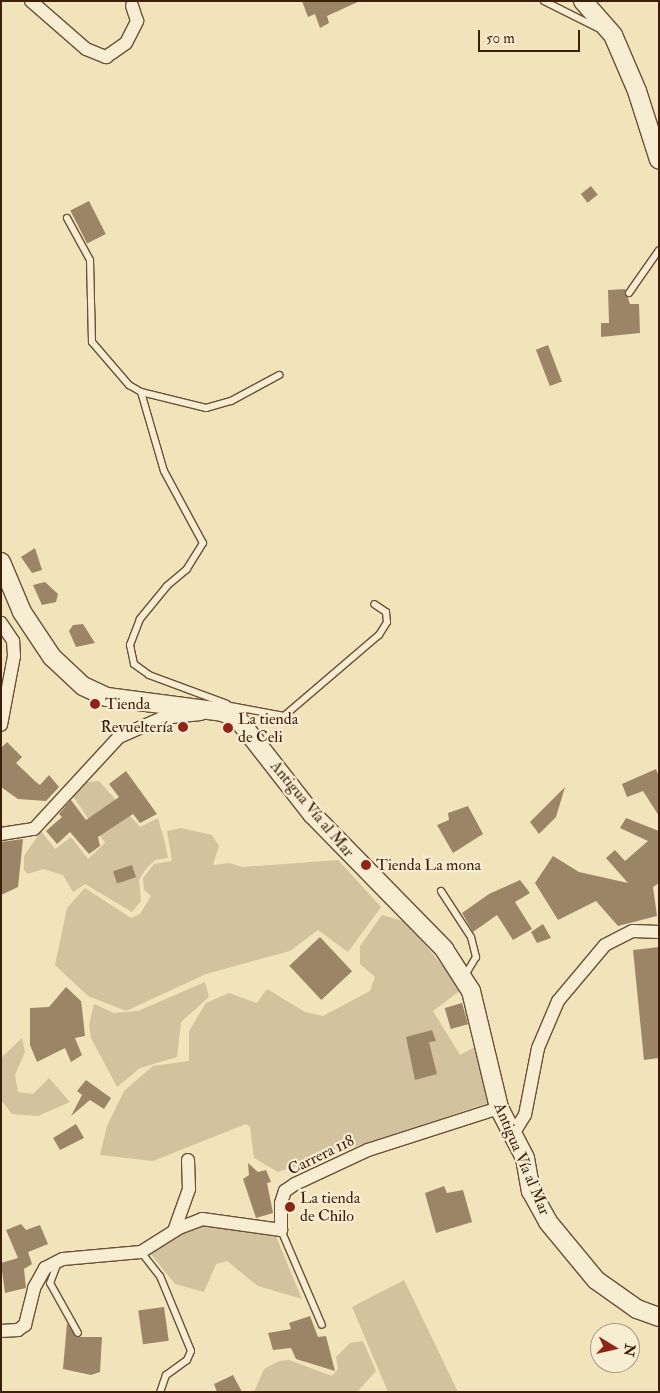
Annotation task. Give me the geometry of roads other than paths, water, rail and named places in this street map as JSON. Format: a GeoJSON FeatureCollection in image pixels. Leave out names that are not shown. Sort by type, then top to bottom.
{"type":"FeatureCollection","features":[{"type":"Feature","properties":{"kind":"main road"},"geometry":{"type":"LineString","coordinates":[[583,1],[613,35],[637,91],[659,160]]}},
{"type":"Feature","properties":{"kind":"main road","name":"Antigua Vía al Mar"},"geometry":{"type":"LineString","coordinates":[[1,562],[31,626],[52,657],[84,686],[107,697],[211,713],[222,712],[245,725],[312,814],[444,949],[464,977],[499,1108],[525,1158],[531,1191],[548,1222],[579,1262],[615,1295],[659,1317]]}},
{"type":"Feature","properties":{"kind":"street"},"geometry":{"type":"LineString","coordinates":[[31,1],[86,49],[106,57],[126,43],[137,21],[132,6]]}},
{"type":"Feature","properties":{"kind":"street"},"geometry":{"type":"LineString","coordinates":[[1,623],[13,641],[14,656],[1,725]]}},
{"type":"Feature","properties":{"kind":"street"},"geometry":{"type":"LineString","coordinates":[[1,834],[34,830],[119,737],[162,718],[211,713]]}},
{"type":"Feature","properties":{"kind":"street"},"geometry":{"type":"LineString","coordinates":[[513,1134],[525,1115],[538,1048],[558,1001],[605,945],[633,930],[659,932]]}},
{"type":"Feature","properties":{"kind":"street","name":"Carrera 118"},"geometry":{"type":"LineString","coordinates":[[281,1230],[281,1203],[285,1191],[295,1184],[368,1150],[499,1108]]}},
{"type":"Feature","properties":{"kind":"street"},"geometry":{"type":"LineString","coordinates":[[174,1231],[189,1190],[188,1160]]}},
{"type":"Feature","properties":{"kind":"street"},"geometry":{"type":"LineString","coordinates":[[1,1331],[18,1330],[24,1325],[34,1288],[46,1268],[63,1259],[141,1252],[174,1231],[202,1219],[281,1230]]}},
{"type":"Feature","properties":{"kind":"lane"},"geometry":{"type":"LineString","coordinates":[[544,1],[564,15],[613,35]]}},
{"type":"Feature","properties":{"kind":"lane"},"geometry":{"type":"LineString","coordinates":[[67,218],[90,260],[92,342],[118,375],[141,392],[206,408],[231,401],[279,375]]}},
{"type":"Feature","properties":{"kind":"lane"},"geometry":{"type":"LineString","coordinates":[[629,293],[659,250]]}},
{"type":"Feature","properties":{"kind":"lane"},"geometry":{"type":"LineString","coordinates":[[141,392],[164,471],[203,543],[188,569],[167,586],[140,619],[130,645],[134,664],[149,675],[227,704],[284,716],[379,635],[387,617],[386,612],[374,604]]}},
{"type":"Feature","properties":{"kind":"lane"},"geometry":{"type":"LineString","coordinates":[[211,713],[227,704]]}},
{"type":"Feature","properties":{"kind":"lane"},"geometry":{"type":"LineString","coordinates":[[441,891],[471,937],[476,957],[464,977]]}},
{"type":"Feature","properties":{"kind":"lane"},"geometry":{"type":"LineString","coordinates":[[281,1230],[322,1325]]}},
{"type":"Feature","properties":{"kind":"lane"},"geometry":{"type":"LineString","coordinates":[[141,1252],[160,1276],[191,1351],[166,1375],[160,1392]]}},
{"type":"Feature","properties":{"kind":"lane"},"geometry":{"type":"LineString","coordinates":[[63,1259],[52,1270],[50,1283],[78,1333]]}},
{"type":"Feature","properties":{"kind":"place","name":"Tienda"},"geometry":{"type":"Point","coordinates":[95,704]}},
{"type":"Feature","properties":{"kind":"place","name":"Revueltería"},"geometry":{"type":"Point","coordinates":[183,727]}},
{"type":"Feature","properties":{"kind":"place","name":"La tienda de Celi"},"geometry":{"type":"Point","coordinates":[228,728]}},
{"type":"Feature","properties":{"kind":"place","name":"Tienda La mona"},"geometry":{"type":"Point","coordinates":[366,865]}},
{"type":"Feature","properties":{"kind":"place","name":"La tienda de Chilo"},"geometry":{"type":"Point","coordinates":[290,1207]}}]}
